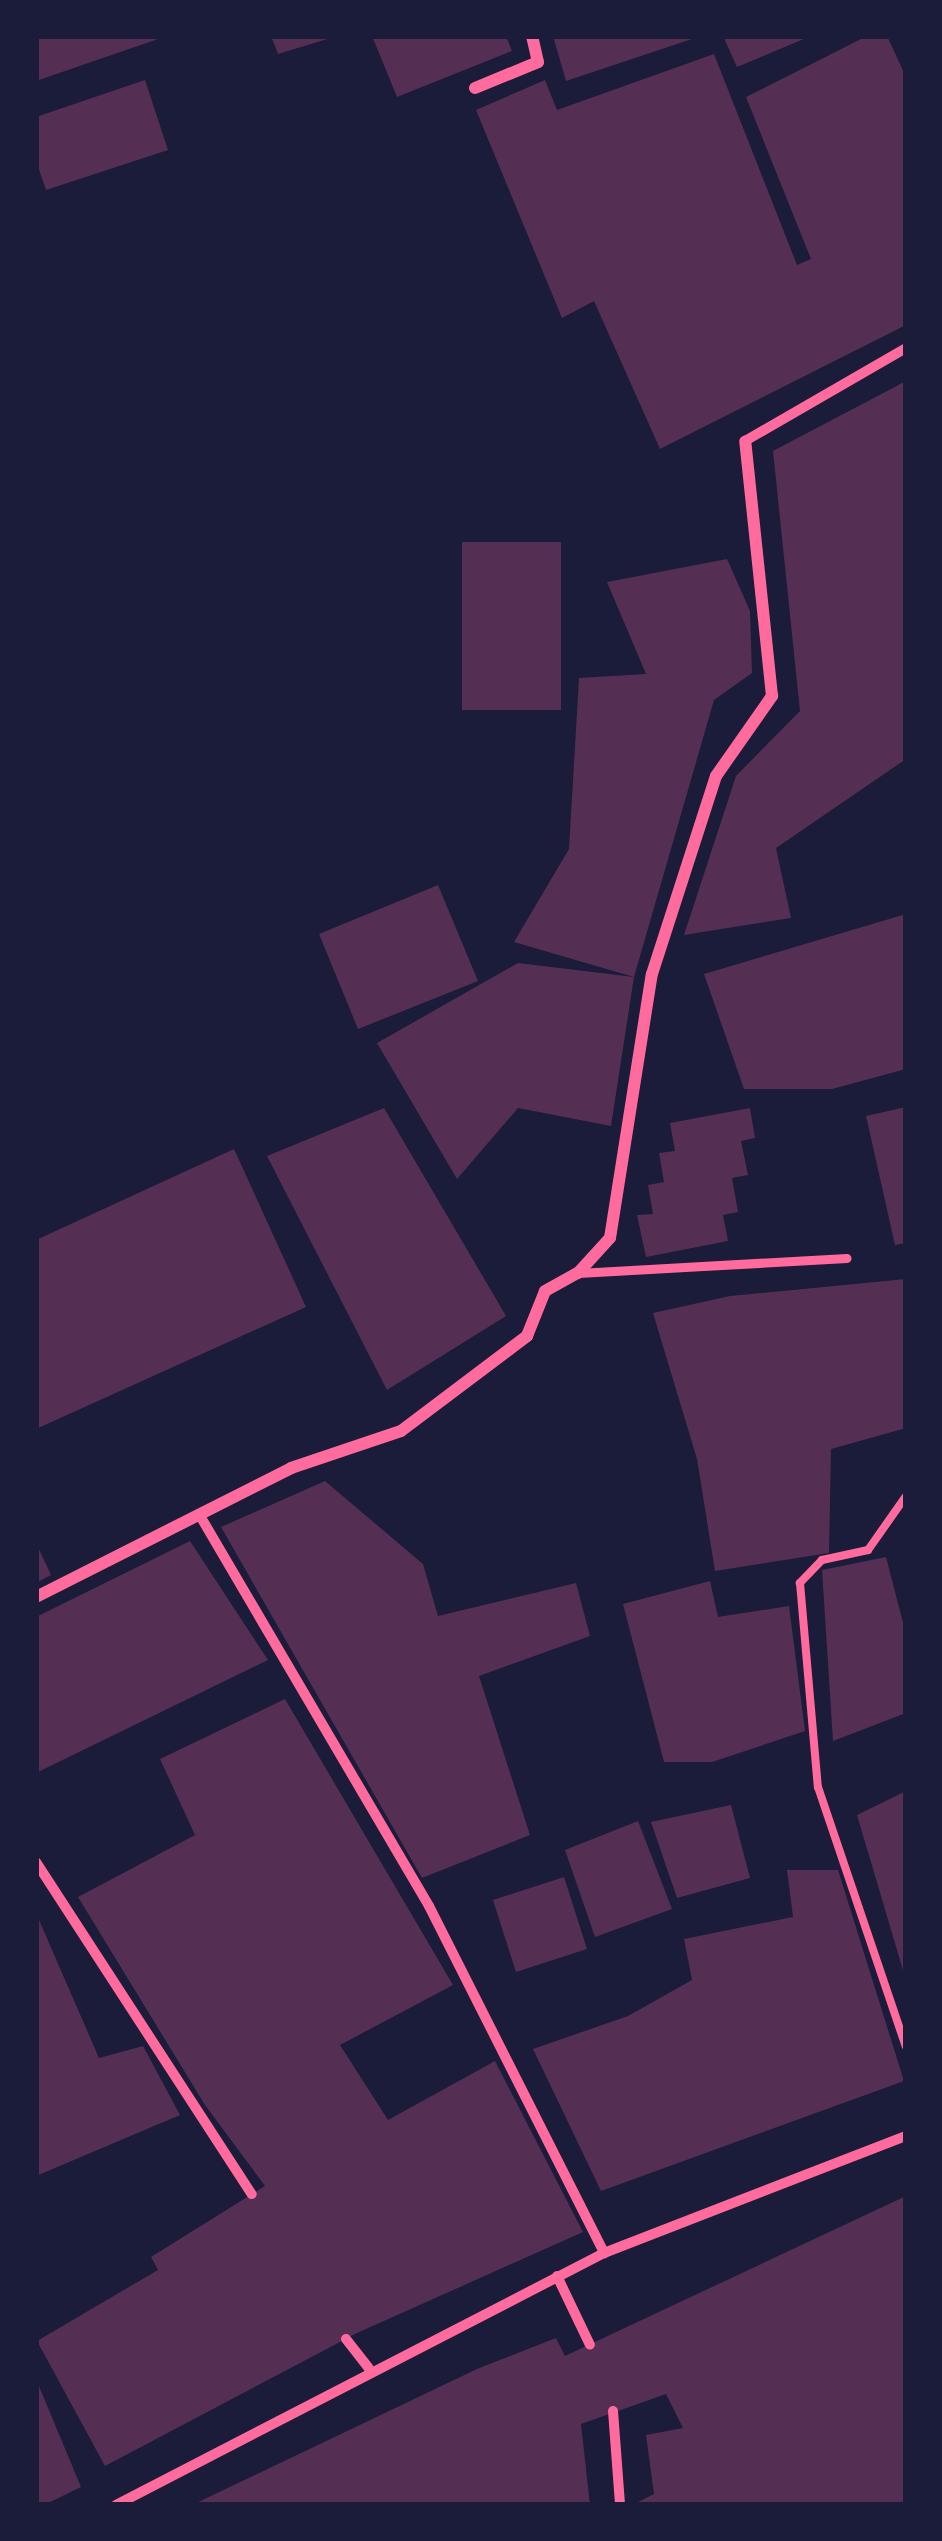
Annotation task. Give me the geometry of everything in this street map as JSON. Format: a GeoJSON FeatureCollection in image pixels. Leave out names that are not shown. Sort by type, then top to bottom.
{"type":"FeatureCollection","features":[{"type":"Feature","properties":{"kind":"street"},"geometry":{"type":"LineString","coordinates":[[475,88],[538,62],[532,36]]}},
{"type":"Feature","properties":{"kind":"street"},"geometry":{"type":"LineString","coordinates":[[36,1597],[291,1468],[401,1430],[527,1336],[545,1291],[578,1273],[610,1238],[652,974],[716,776],[772,695],[745,441],[906,348]]}},
{"type":"Feature","properties":{"kind":"street"},"geometry":{"type":"LineString","coordinates":[[199,1514],[429,1906],[604,2253]]}},
{"type":"Feature","properties":{"kind":"street"},"geometry":{"type":"LineString","coordinates":[[36,1862],[253,2194]]}},
{"type":"Feature","properties":{"kind":"street"},"geometry":{"type":"LineString","coordinates":[[116,2505],[369,2368],[604,2253],[906,2136]]}},
{"type":"Feature","properties":{"kind":"street"},"geometry":{"type":"LineString","coordinates":[[557,2276],[590,2345]]}},
{"type":"Feature","properties":{"kind":"street"},"geometry":{"type":"LineString","coordinates":[[346,2339],[369,2368]]}},
{"type":"Feature","properties":{"kind":"street"},"geometry":{"type":"LineString","coordinates":[[613,2411],[620,2505]]}},
{"type":"Feature","properties":{"kind":"lane"},"geometry":{"type":"LineString","coordinates":[[578,1273],[847,1258]]}},
{"type":"Feature","properties":{"kind":"path"},"geometry":{"type":"LineString","coordinates":[[906,1496],[868,1550],[822,1560],[800,1583],[818,1786],[906,2047]]}},
{"type":"Feature","properties":{"kind":"building"},"geometry":{"type":"Polygon","coordinates":[[[36,36],[164,36],[164,37],[36,81],[36,36]]]}},
{"type":"Feature","properties":{"kind":"building"},"geometry":{"type":"Polygon","coordinates":[[[271,36],[334,36],[334,37],[278,54],[271,36]]]}},
{"type":"Feature","properties":{"kind":"building"},"geometry":{"type":"Polygon","coordinates":[[[372,36],[506,36],[512,51],[397,97],[372,36]]]}},
{"type":"Feature","properties":{"kind":"building"},"geometry":{"type":"Polygon","coordinates":[[[553,36],[698,36],[698,37],[566,81],[553,36]]]}},
{"type":"Feature","properties":{"kind":"building"},"geometry":{"type":"Polygon","coordinates":[[[723,36],[811,36],[737,67],[723,36]]]}},
{"type":"Feature","properties":{"kind":"building"},"geometry":{"type":"Polygon","coordinates":[[[867,36],[887,36],[906,77],[906,325],[660,449],[594,301],[562,318],[476,110],[545,80],[557,110],[714,54],[797,265],[811,259],[746,97],[867,36]]]}},
{"type":"Feature","properties":{"kind":"building"},"geometry":{"type":"Polygon","coordinates":[[[145,80],[168,150],[46,190],[36,161],[36,117],[145,80]]]}},
{"type":"Feature","properties":{"kind":"building"},"geometry":{"type":"Polygon","coordinates":[[[906,381],[906,759],[776,848],[791,918],[684,935],[736,776],[800,711],[773,451],[906,381]]]}},
{"type":"Feature","properties":{"kind":"building"},"geometry":{"type":"Polygon","coordinates":[[[462,542],[561,542],[561,710],[462,710],[462,542]]]}},
{"type":"Feature","properties":{"kind":"building"},"geometry":{"type":"Polygon","coordinates":[[[727,559],[750,611],[752,673],[714,700],[634,977],[514,942],[569,849],[579,678],[646,674],[607,582],[727,559]]]}},
{"type":"Feature","properties":{"kind":"building"},"geometry":{"type":"Polygon","coordinates":[[[438,885],[478,981],[358,1029],[319,934],[438,885]]]}},
{"type":"Feature","properties":{"kind":"building"},"geometry":{"type":"Polygon","coordinates":[[[906,914],[906,1069],[832,1089],[744,1089],[704,974],[906,914]]]}},
{"type":"Feature","properties":{"kind":"building"},"geometry":{"type":"Polygon","coordinates":[[[518,963],[634,977],[611,1126],[518,1108],[457,1179],[377,1043],[518,963]]]}},
{"type":"Feature","properties":{"kind":"building"},"geometry":{"type":"Polygon","coordinates":[[[906,1107],[906,1243],[895,1245],[866,1116],[906,1107]]]}},
{"type":"Feature","properties":{"kind":"building"},"geometry":{"type":"Polygon","coordinates":[[[384,1108],[506,1316],[387,1390],[267,1156],[384,1108]]]}},
{"type":"Feature","properties":{"kind":"building"},"geometry":{"type":"Polygon","coordinates":[[[750,1108],[755,1138],[741,1141],[748,1175],[732,1178],[738,1212],[723,1215],[728,1241],[646,1257],[637,1215],[653,1214],[648,1185],[664,1182],[659,1153],[675,1151],[670,1123],[750,1108]]]}},
{"type":"Feature","properties":{"kind":"building"},"geometry":{"type":"Polygon","coordinates":[[[234,1149],[306,1307],[36,1429],[36,1240],[234,1149]]]}},
{"type":"Feature","properties":{"kind":"building"},"geometry":{"type":"Polygon","coordinates":[[[906,1279],[906,1428],[831,1449],[829,1553],[715,1571],[697,1459],[653,1313],[730,1296],[906,1279]]]}},
{"type":"Feature","properties":{"kind":"building"},"geometry":{"type":"Polygon","coordinates":[[[325,1481],[423,1564],[438,1616],[576,1583],[590,1636],[479,1676],[530,1835],[422,1878],[221,1527],[325,1481]]]}},
{"type":"Feature","properties":{"kind":"building"},"geometry":{"type":"Polygon","coordinates":[[[190,1541],[268,1660],[36,1773],[36,1617],[190,1541]]]}},
{"type":"Feature","properties":{"kind":"building"},"geometry":{"type":"Polygon","coordinates":[[[36,1543],[51,1575],[36,1583],[36,1543]]]}},
{"type":"Feature","properties":{"kind":"building"},"geometry":{"type":"Polygon","coordinates":[[[886,1557],[906,1634],[906,1713],[833,1741],[822,1570],[886,1557]]]}},
{"type":"Feature","properties":{"kind":"building"},"geometry":{"type":"Polygon","coordinates":[[[710,1581],[718,1617],[789,1606],[805,1731],[712,1762],[664,1762],[623,1604],[710,1581]]]}},
{"type":"Feature","properties":{"kind":"building"},"geometry":{"type":"Polygon","coordinates":[[[285,1699],[453,1985],[340,2045],[388,2120],[495,2061],[583,2232],[357,2333],[105,2466],[37,2341],[158,2270],[151,2257],[265,2186],[205,2105],[78,1897],[195,1835],[160,1759],[285,1699]]]}},
{"type":"Feature","properties":{"kind":"building"},"geometry":{"type":"Polygon","coordinates":[[[906,1791],[906,1976],[905,1977],[857,1815],[906,1791]]]}},
{"type":"Feature","properties":{"kind":"building"},"geometry":{"type":"Polygon","coordinates":[[[731,1805],[750,1878],[677,1898],[651,1822],[731,1805]]]}},
{"type":"Feature","properties":{"kind":"building"},"geometry":{"type":"Polygon","coordinates":[[[638,1821],[672,1909],[595,1937],[565,1850],[638,1821]]]}},
{"type":"Feature","properties":{"kind":"building"},"geometry":{"type":"Polygon","coordinates":[[[787,1870],[838,1870],[904,2081],[601,2191],[533,2049],[628,2016],[692,1980],[684,1939],[793,1917],[787,1870]]]}},
{"type":"Feature","properties":{"kind":"building"},"geometry":{"type":"Polygon","coordinates":[[[564,1877],[587,1949],[516,1972],[493,1900],[564,1877]]]}},
{"type":"Feature","properties":{"kind":"building"},"geometry":{"type":"Polygon","coordinates":[[[36,1913],[99,2058],[143,2046],[180,2115],[36,2176],[36,1913]]]}},
{"type":"Feature","properties":{"kind":"building"},"geometry":{"type":"Polygon","coordinates":[[[906,2196],[906,2505],[632,2505],[654,2494],[646,2435],[683,2428],[666,2394],[581,2424],[590,2505],[192,2505],[477,2369],[556,2338],[565,2356],[906,2196]]]}},
{"type":"Feature","properties":{"kind":"building"},"geometry":{"type":"Polygon","coordinates":[[[36,2379],[81,2487],[44,2505],[36,2505],[36,2379]]]}}]}
